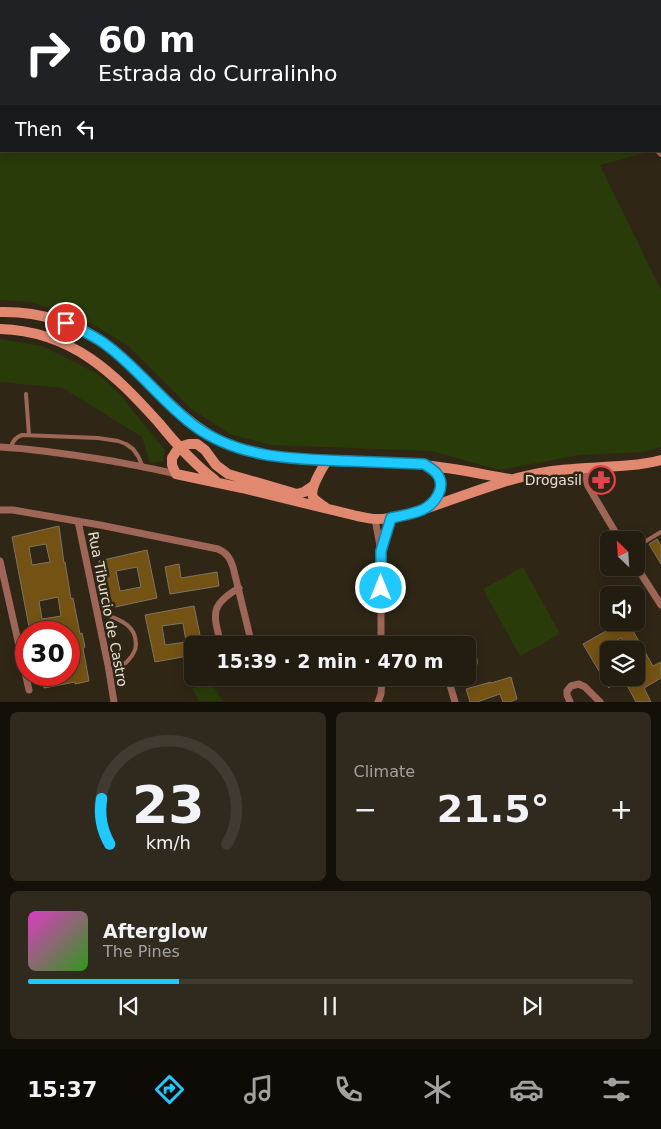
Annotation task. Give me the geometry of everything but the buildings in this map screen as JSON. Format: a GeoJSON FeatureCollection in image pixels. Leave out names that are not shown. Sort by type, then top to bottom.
{"type":"FeatureCollection","features":[{"type":"Feature","properties":{"kind":"street"},"geometry":{"type":"LineString","coordinates":[[0,312],[43,316],[66,323],[91,334],[123,358],[193,425],[241,449],[293,458],[424,464],[512,479]]}},
{"type":"Feature","properties":{"kind":"street"},"geometry":{"type":"LineString","coordinates":[[0,330],[28,332],[44,336],[74,348],[90,357],[117,379],[179,447],[204,472],[219,483]]}},
{"type":"Feature","properties":{"kind":"street"},"geometry":{"type":"LineString","coordinates":[[158,469],[172,458],[179,447],[197,444],[205,450],[216,465],[228,474],[297,494],[313,486]]}},
{"type":"Feature","properties":{"kind":"street"},"geometry":{"type":"LineString","coordinates":[[0,447],[76,455],[158,469],[375,519],[409,514],[512,479],[547,471],[639,464],[661,460]]}},
{"type":"Feature","properties":{"kind":"street"},"geometry":{"type":"LineString","coordinates":[[172,458],[172,465],[176,474]]}},
{"type":"Feature","properties":{"kind":"street"},"geometry":{"type":"LineString","coordinates":[[327,460],[312,491],[313,496],[327,509]]}},
{"type":"Feature","properties":{"kind":"street"},"geometry":{"type":"LineString","coordinates":[[424,464],[439,475],[441,488],[436,498],[424,509]]}},
{"type":"Feature","properties":{"kind":"street"},"geometry":{"type":"LineString","coordinates":[[583,468],[588,486],[615,531]]}},
{"type":"Feature","properties":{"kind":"street"},"geometry":{"type":"LineString","coordinates":[[0,510],[13,510],[78,521],[218,549],[226,553],[230,558],[251,636]]}},
{"type":"Feature","properties":{"kind":"street"},"geometry":{"type":"LineString","coordinates":[[381,551],[391,518]]}},
{"type":"Feature","properties":{"kind":"street"},"geometry":{"type":"LineString","coordinates":[[375,519],[381,551],[381,636]]}},
{"type":"Feature","properties":{"kind":"street","name":"Rua Tiburcio de Castro"},"geometry":{"type":"LineString","coordinates":[[78,521],[114,702]]}},
{"type":"Feature","properties":{"kind":"street"},"geometry":{"type":"LineString","coordinates":[[0,561],[28,690]]}},
{"type":"Feature","properties":{"kind":"street"},"geometry":{"type":"LineString","coordinates":[[642,576],[661,605]]}},
{"type":"Feature","properties":{"kind":"street"},"geometry":{"type":"LineString","coordinates":[[219,636],[215,619],[219,603],[224,597],[238,588]]}},
{"type":"Feature","properties":{"kind":"street"},"geometry":{"type":"LineString","coordinates":[[570,702],[567,691],[571,686],[578,684],[585,687],[600,702]]}},
{"type":"Feature","properties":{"kind":"street"},"geometry":{"type":"LineString","coordinates":[[378,702],[382,686]]}},
{"type":"Feature","properties":{"kind":"street"},"geometry":{"type":"LineString","coordinates":[[450,686],[455,702]]}},
{"type":"Feature","properties":{"kind":"lane"},"geometry":{"type":"LineString","coordinates":[[26,394],[29,435]]}},
{"type":"Feature","properties":{"kind":"lane"},"geometry":{"type":"LineString","coordinates":[[11,448],[17,437],[29,435],[98,438],[126,444],[133,449],[142,467]]}},
{"type":"Feature","properties":{"kind":"lane"},"geometry":{"type":"LineString","coordinates":[[645,542],[661,532]]}},
{"type":"Feature","properties":{"kind":"lane"},"geometry":{"type":"LineString","coordinates":[[96,611],[128,626],[134,632],[136,640],[134,652],[110,677]]}},
{"type":"Feature","properties":{"kind":"green space"},"geometry":{"type":"Polygon","coordinates":[[[0,152],[648,152],[600,165],[661,290],[661,447],[644,452],[580,455],[500,470],[431,451],[271,445],[230,434],[193,410],[127,345],[92,324],[31,302],[0,300],[0,152]]]}},
{"type":"Feature","properties":{"kind":"green space"},"geometry":{"type":"Polygon","coordinates":[[[0,339],[42,346],[96,373],[116,390],[165,450],[163,461],[150,463],[142,437],[63,388],[0,382],[0,339]]]}},
{"type":"Feature","properties":{"kind":"green space"},"geometry":{"type":"Polygon","coordinates":[[[523,567],[560,634],[520,656],[483,589],[523,567]]]}},
{"type":"Feature","properties":{"kind":"green space"},"geometry":{"type":"Polygon","coordinates":[[[197,686],[213,686],[223,701],[199,701],[192,689],[197,686]]]}},
{"type":"Feature","properties":{"kind":"place","name":"Drogasil"},"geometry":{"type":"Point","coordinates":[601,480]}},
{"type":"Feature","properties":{"kind":"route"},"geometry":{"type":"LineString","coordinates":[[66,323],[91,334],[109,346],[193,425],[225,443],[271,456],[424,464],[439,475],[441,488],[439,494],[424,509],[391,518],[381,551],[381,588]]}}]}
